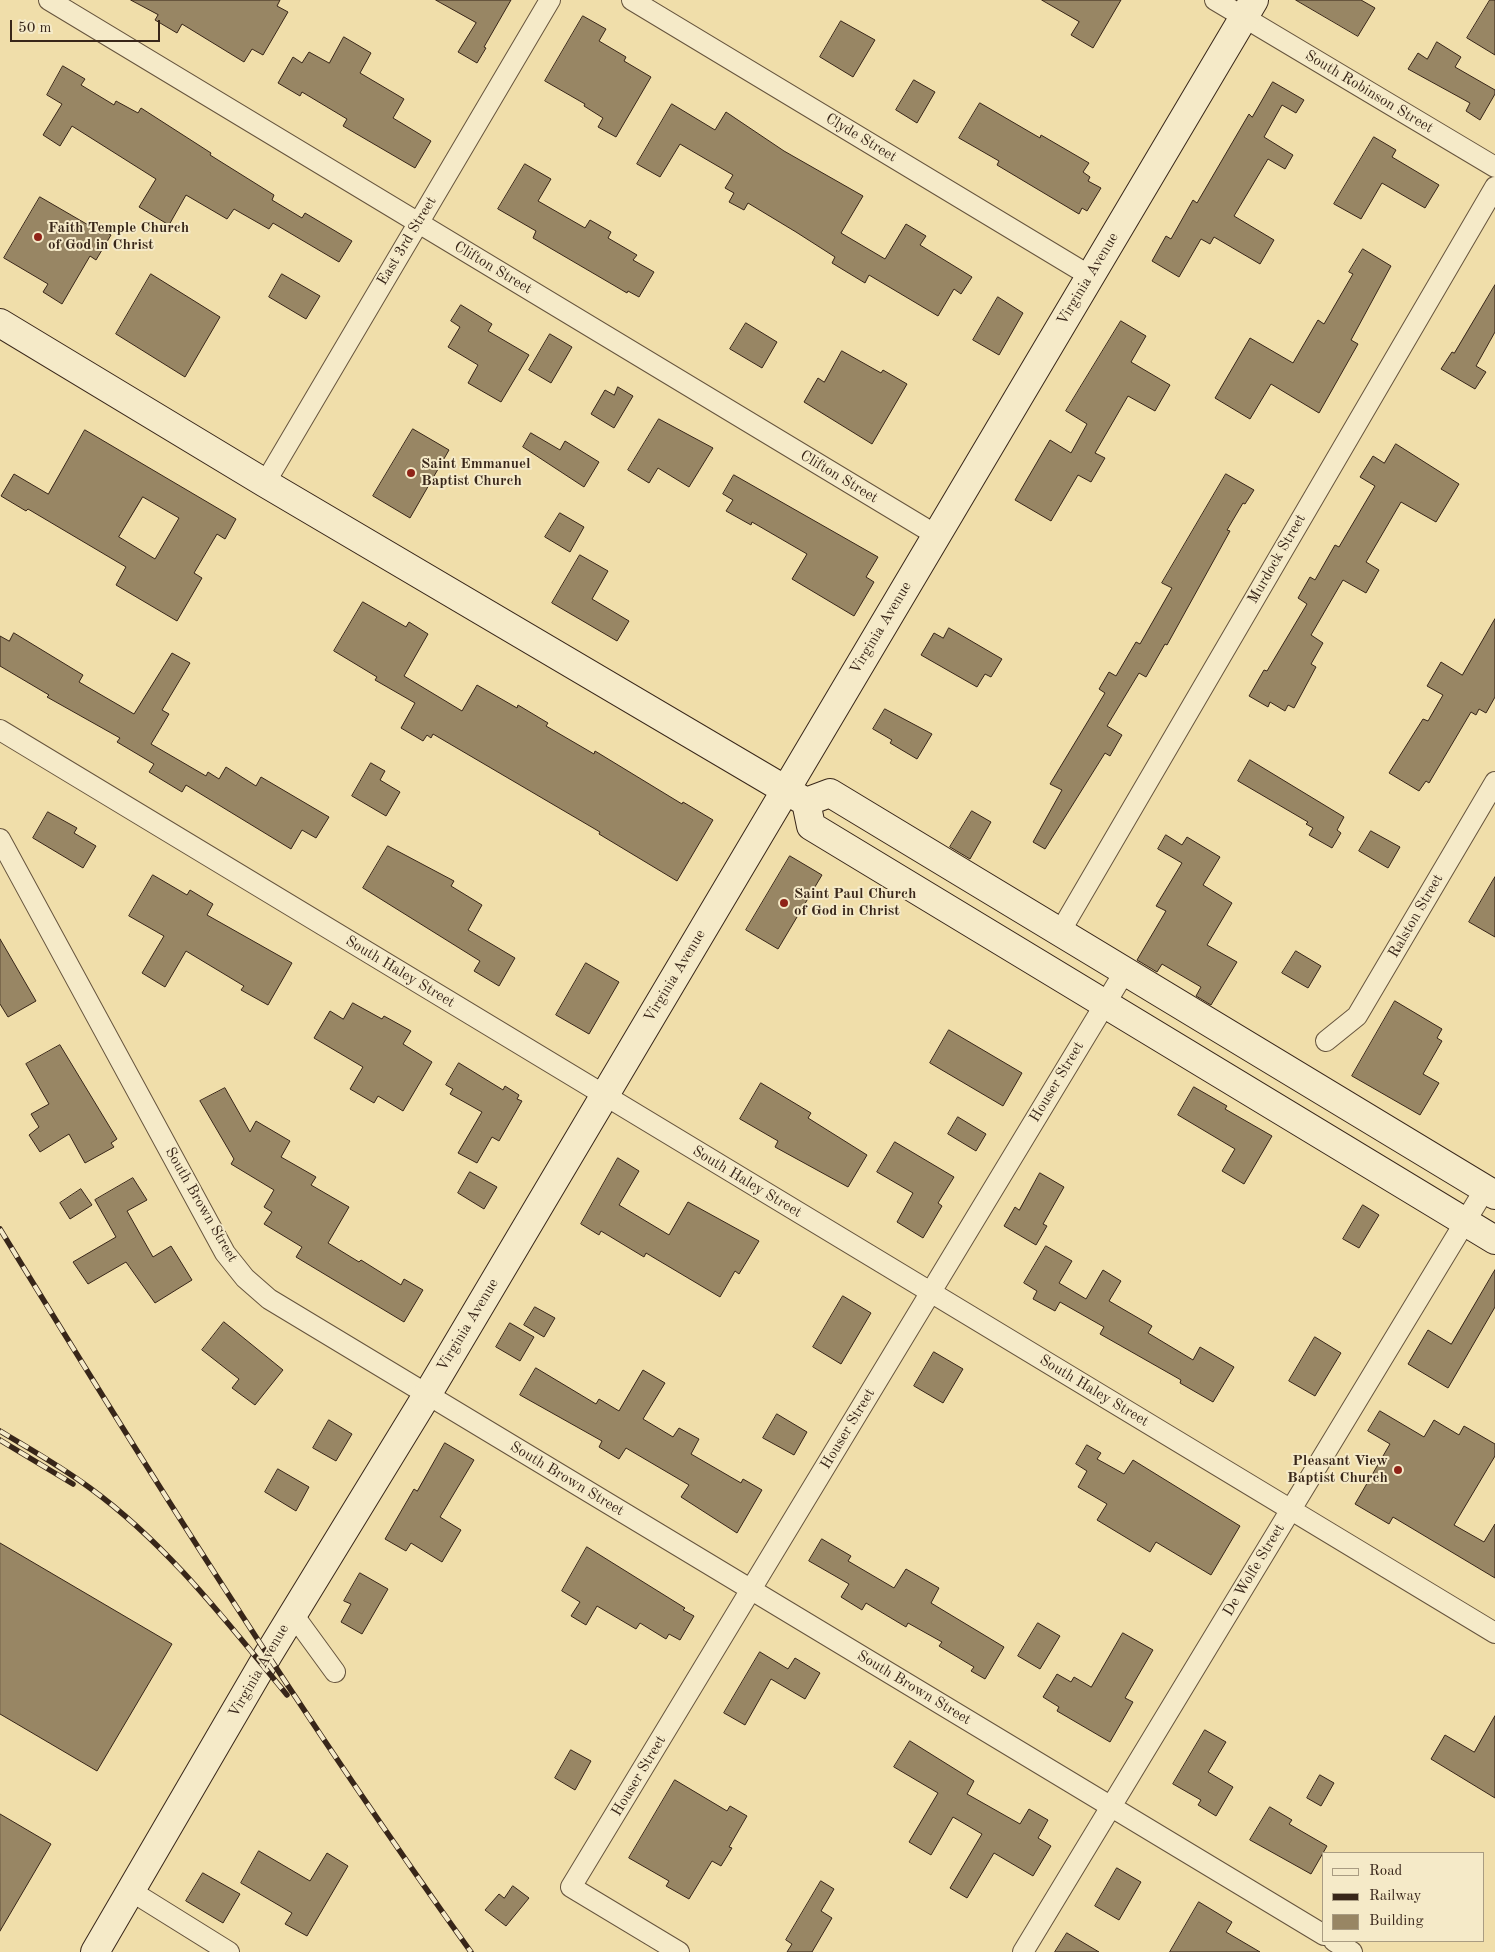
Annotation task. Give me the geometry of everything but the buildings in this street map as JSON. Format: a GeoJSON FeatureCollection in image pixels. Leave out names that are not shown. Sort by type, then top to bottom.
{"type":"FeatureCollection","features":[{"type":"Feature","properties":{"kind":"street","name":"Clifton Street"},"geometry":{"type":"LineString","coordinates":[[50,0],[936,536]]}},
{"type":"Feature","properties":{"kind":"street","name":"East 3rd Street"},"geometry":{"type":"LineString","coordinates":[[265,483],[550,0]]}},
{"type":"Feature","properties":{"kind":"street","name":"Clyde Street"},"geometry":{"type":"LineString","coordinates":[[632,0],[1090,276]]}},
{"type":"Feature","properties":{"kind":"street","name":"South Robinson Street"},"geometry":{"type":"LineString","coordinates":[[1216,0],[1248,8],[1495,166]]}},
{"type":"Feature","properties":{"kind":"street","name":"Virginia Avenue"},"geometry":{"type":"LineString","coordinates":[[95,1952],[292,1613],[427,1395],[604,1096],[795,796],[936,536],[1248,8]]}},
{"type":"Feature","properties":{"kind":"street","name":"Murdock Street"},"geometry":{"type":"LineString","coordinates":[[1060,932],[1495,187]]}},
{"type":"Feature","properties":{"kind":"street"},"geometry":{"type":"LineString","coordinates":[[0,323],[265,483],[795,796],[811,826],[1495,1240]]}},
{"type":"Feature","properties":{"kind":"street","name":"South Haley Street"},"geometry":{"type":"LineString","coordinates":[[0,730],[1495,1633]]}},
{"type":"Feature","properties":{"kind":"street","name":"Ralston Street"},"geometry":{"type":"LineString","coordinates":[[1326,1041],[1357,1016],[1495,782]]}},
{"type":"Feature","properties":{"kind":"street"},"geometry":{"type":"LineString","coordinates":[[795,796],[830,793],[1490,1192]]}},
{"type":"Feature","properties":{"kind":"street","name":"South Brown Street"},"geometry":{"type":"LineString","coordinates":[[0,838],[225,1253],[245,1278],[269,1299],[1322,1934]]}},
{"type":"Feature","properties":{"kind":"street","name":"Houser Street"},"geometry":{"type":"LineString","coordinates":[[679,1952],[571,1887],[1125,971]]}},
{"type":"Feature","properties":{"kind":"street","name":"De Wolfe Street"},"geometry":{"type":"LineString","coordinates":[[1023,1952],[1465,1222],[1490,1192]]}},
{"type":"Feature","properties":{"kind":"street"},"geometry":{"type":"LineString","coordinates":[[292,1613],[336,1672]]}},
{"type":"Feature","properties":{"kind":"street"},"geometry":{"type":"LineString","coordinates":[[131,1891],[229,1952]]}},
{"type":"Feature","properties":{"kind":"street"},"geometry":{"type":"LineString","coordinates":[[1336,1942],[1352,1952]]}},
{"type":"Feature","properties":{"kind":"railway"},"geometry":{"type":"LineString","coordinates":[[0,1229],[113,1413],[229,1595],[348,1775],[471,1952]]}},
{"type":"Feature","properties":{"kind":"railway"},"geometry":{"type":"LineString","coordinates":[[0,1431],[79,1480],[145,1534],[195,1585],[287,1695]]}},
{"type":"Feature","properties":{"kind":"railway"},"geometry":{"type":"LineString","coordinates":[[0,1440],[73,1484]]}},
{"type":"Feature","properties":{"kind":"place","name":"Faith Temple Church of God in Christ"},"geometry":{"type":"Point","coordinates":[38,237]}},
{"type":"Feature","properties":{"kind":"place","name":"Saint Emmanuel Baptist Church"},"geometry":{"type":"Point","coordinates":[411,473]}},
{"type":"Feature","properties":{"kind":"place","name":"Saint Paul Church of God in Christ"},"geometry":{"type":"Point","coordinates":[784,903]}},
{"type":"Feature","properties":{"kind":"place","name":"Pleasant View Baptist Church"},"geometry":{"type":"Point","coordinates":[1398,1470]}}]}
